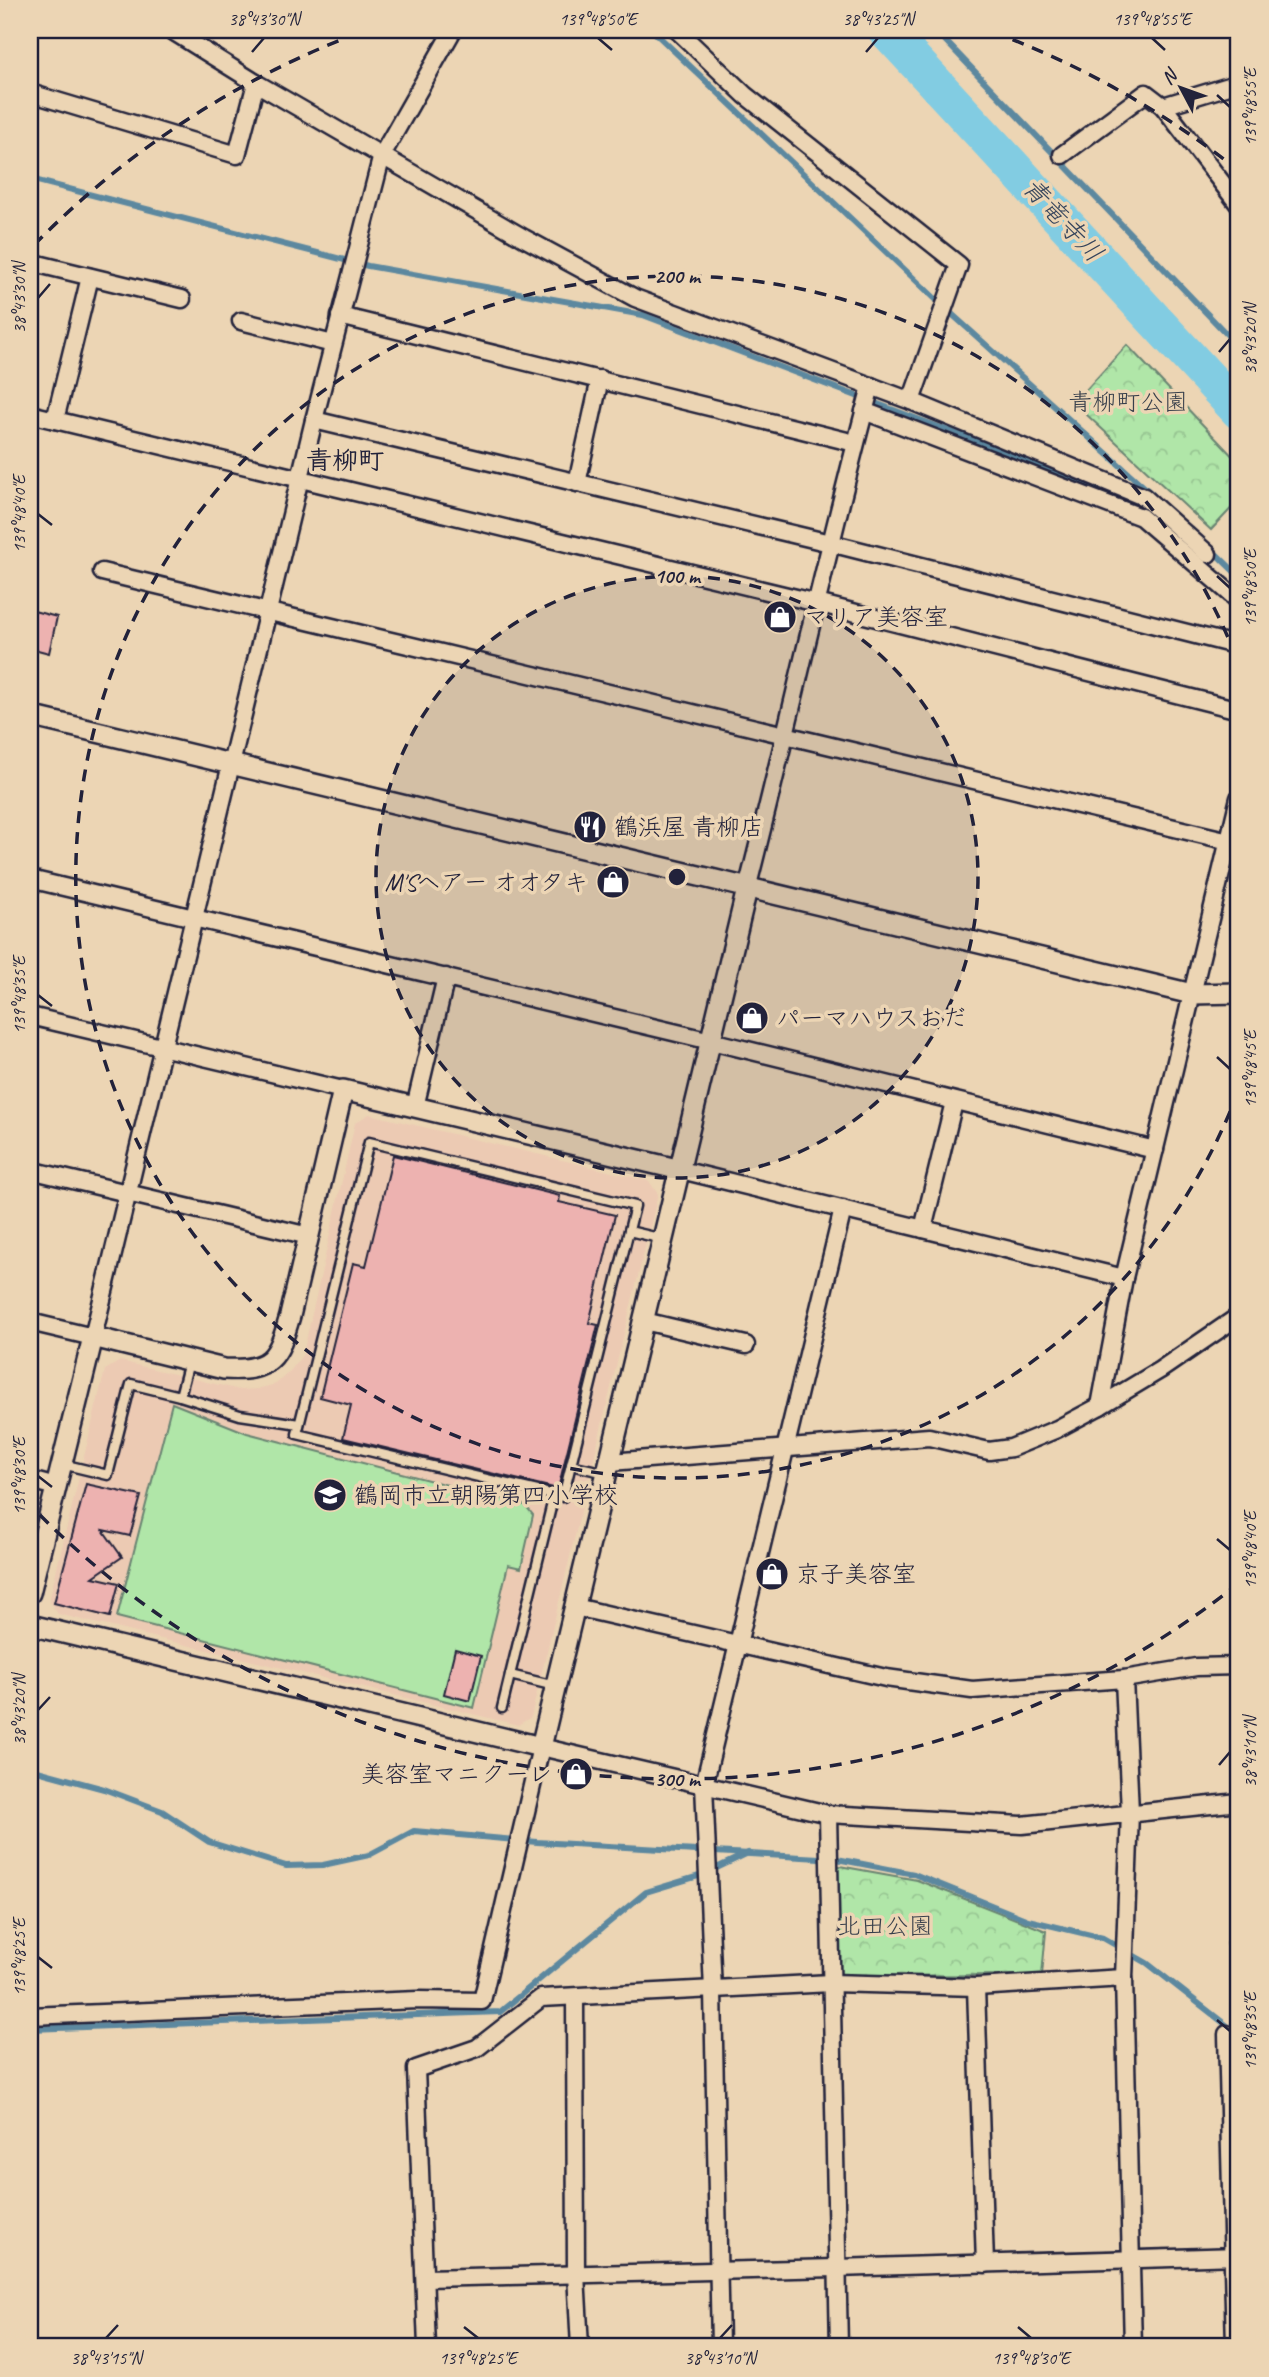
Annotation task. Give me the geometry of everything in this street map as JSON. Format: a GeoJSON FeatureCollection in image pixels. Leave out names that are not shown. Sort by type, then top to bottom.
{"type":"FeatureCollection","features":[{"type":"Feature","properties":{"kind":"street"},"geometry":{"type":"LineString","coordinates":[[171,30],[256,83],[524,238],[635,298],[911,401],[1144,497],[1208,554]]}},
{"type":"Feature","properties":{"kind":"street"},"geometry":{"type":"LineString","coordinates":[[30,1593],[332,344],[382,155],[453,30]]}},
{"type":"Feature","properties":{"kind":"street"},"geometry":{"type":"LineString","coordinates":[[677,30],[745,95],[959,265],[911,401]]}},
{"type":"Feature","properties":{"kind":"street"},"geometry":{"type":"LineString","coordinates":[[30,93],[237,155],[256,83]]}},
{"type":"Feature","properties":{"kind":"street"},"geometry":{"type":"LineString","coordinates":[[1163,106],[1239,83]]}},
{"type":"Feature","properties":{"kind":"street"},"geometry":{"type":"LineString","coordinates":[[1062,155],[1146,93],[1163,106],[1239,205]]}},
{"type":"Feature","properties":{"kind":"street"},"geometry":{"type":"LineString","coordinates":[[30,262],[182,299]]}},
{"type":"Feature","properties":{"kind":"street"},"geometry":{"type":"LineString","coordinates":[[55,420],[90,277]]}},
{"type":"Feature","properties":{"kind":"street"},"geometry":{"type":"LineString","coordinates":[[340,316],[855,443]]}},
{"type":"Feature","properties":{"kind":"street"},"geometry":{"type":"LineString","coordinates":[[241,321],[332,344]]}},
{"type":"Feature","properties":{"kind":"street"},"geometry":{"type":"LineString","coordinates":[[577,483],[600,379]]}},
{"type":"Feature","properties":{"kind":"street"},"geometry":{"type":"LineString","coordinates":[[30,2016],[418,2000],[482,2001],[710,1041],[786,736],[830,543],[871,386]]}},
{"type":"Feature","properties":{"kind":"street"},"geometry":{"type":"LineString","coordinates":[[864,411],[1141,517],[1239,601]]}},
{"type":"Feature","properties":{"kind":"street"},"geometry":{"type":"LineString","coordinates":[[30,414],[817,603],[1239,710]]}},
{"type":"Feature","properties":{"kind":"street"},"geometry":{"type":"LineString","coordinates":[[314,420],[830,543],[1239,646]]}},
{"type":"Feature","properties":{"kind":"street"},"geometry":{"type":"LineString","coordinates":[[102,572],[1229,841]]}},
{"type":"Feature","properties":{"kind":"street"},"geometry":{"type":"LineString","coordinates":[[30,716],[1192,994],[1239,993]]}},
{"type":"Feature","properties":{"kind":"street"},"geometry":{"type":"LineString","coordinates":[[1100,1405],[1124,1278],[1239,798]]}},
{"type":"Feature","properties":{"kind":"street"},"geometry":{"type":"LineString","coordinates":[[30,878],[1155,1150]]}},
{"type":"Feature","properties":{"kind":"street"},"geometry":{"type":"LineString","coordinates":[[415,1107],[446,977]]}},
{"type":"Feature","properties":{"kind":"street"},"geometry":{"type":"LineString","coordinates":[[30,1016],[1124,1278]]}},
{"type":"Feature","properties":{"kind":"street"},"geometry":{"type":"LineString","coordinates":[[30,1322],[224,1369],[257,1368],[271,1358],[285,1333],[343,1090]]}},
{"type":"Feature","properties":{"kind":"street"},"geometry":{"type":"LineString","coordinates":[[923,1229],[954,1102]]}},
{"type":"Feature","properties":{"kind":"street"},"geometry":{"type":"LineString","coordinates":[[30,1170],[309,1236]]}},
{"type":"Feature","properties":{"kind":"street"},"geometry":{"type":"LineString","coordinates":[[720,2347],[713,1991],[704,1784],[843,1209]]}},
{"type":"Feature","properties":{"kind":"street"},"geometry":{"type":"LineString","coordinates":[[609,1467],[787,1447],[929,1437],[989,1451],[1011,1448],[1057,1429],[1100,1405],[1160,1370],[1239,1316]]}},
{"type":"Feature","properties":{"kind":"street"},"geometry":{"type":"LineString","coordinates":[[644,1321],[746,1345]]}},
{"type":"Feature","properties":{"kind":"street"},"geometry":{"type":"LineString","coordinates":[[30,1480],[56,1487]]}},
{"type":"Feature","properties":{"kind":"street"},"geometry":{"type":"LineString","coordinates":[[575,1607],[886,1678],[972,1690],[1124,1679],[1196,1667],[1239,1666]]}},
{"type":"Feature","properties":{"kind":"street"},"geometry":{"type":"LineString","coordinates":[[30,1625],[828,1814],[1022,1825],[1239,1802]]}},
{"type":"Feature","properties":{"kind":"street"},"geometry":{"type":"LineString","coordinates":[[1124,1679],[1130,1812],[1124,1978],[1133,2347]]}},
{"type":"Feature","properties":{"kind":"street"},"geometry":{"type":"LineString","coordinates":[[828,1814],[839,2347]]}},
{"type":"Feature","properties":{"kind":"street"},"geometry":{"type":"LineString","coordinates":[[427,2347],[416,2069],[477,2048],[541,1998],[831,1983],[976,1987],[1124,1978]]}},
{"type":"Feature","properties":{"kind":"street"},"geometry":{"type":"LineString","coordinates":[[976,1987],[985,2264]]}},
{"type":"Feature","properties":{"kind":"street"},"geometry":{"type":"LineString","coordinates":[[575,1997],[576,2274],[580,2347]]}},
{"type":"Feature","properties":{"kind":"street"},"geometry":{"type":"LineString","coordinates":[[1227,2034],[1236,2256],[1235,2347]]}},
{"type":"Feature","properties":{"kind":"street"},"geometry":{"type":"LineString","coordinates":[[425,2278],[836,2269],[1236,2256]]}},
{"type":"Feature","properties":{"kind":"lane"},"geometry":{"type":"LineString","coordinates":[[369,1142],[635,1206],[563,1497],[297,1434],[299,1424],[369,1142]]}},
{"type":"Feature","properties":{"kind":"lane"},"geometry":{"type":"LineString","coordinates":[[629,1231],[664,1239]]}},
{"type":"Feature","properties":{"kind":"lane"},"geometry":{"type":"LineString","coordinates":[[180,1396],[190,1360]]}},
{"type":"Feature","properties":{"kind":"lane"},"geometry":{"type":"LineString","coordinates":[[62,1464],[108,1475],[131,1384],[240,1415],[299,1424]]}},
{"type":"Feature","properties":{"kind":"lane"},"geometry":{"type":"LineString","coordinates":[[571,1465],[609,1467]]}},
{"type":"Feature","properties":{"kind":"lane"},"geometry":{"type":"LineString","coordinates":[[502,1708],[554,1495]]}},
{"type":"Feature","properties":{"kind":"lane"},"geometry":{"type":"LineString","coordinates":[[510,1675],[556,1686]]}},
{"type":"Feature","properties":{"kind":"shaded area","name":"鶴岡市立朝陽第四小学校"},"geometry":{"type":"Polygon","coordinates":[[[369,1114],[649,1181],[658,1194],[531,1717],[518,1725],[58,1614],[49,1601],[105,1370],[120,1361],[240,1390],[276,1384],[291,1370],[303,1354],[355,1123],[369,1114]]]}},
{"type":"Feature","properties":{"kind":"green space","name":"青柳町公園"},"geometry":{"type":"Polygon","coordinates":[[[1127,345],[1239,463],[1239,500],[1211,530],[1074,403],[1127,345]]]}},
{"type":"Feature","properties":{"kind":"green space"},"geometry":{"type":"Polygon","coordinates":[[[172,1403],[247,1433],[525,1505],[533,1515],[521,1568],[508,1565],[474,1708],[117,1617],[172,1403]]]}},
{"type":"Feature","properties":{"kind":"green space","name":"北田公園"},"geometry":{"type":"Polygon","coordinates":[[[834,1865],[917,1880],[1046,1931],[1042,1975],[837,1976],[834,1865]]]}},
{"type":"Feature","properties":{"kind":"building"},"geometry":{"type":"Polygon","coordinates":[[[30,610],[57,617],[49,653],[30,648],[30,610]]]}},
{"type":"Feature","properties":{"kind":"building"},"geometry":{"type":"Polygon","coordinates":[[[393,1155],[560,1196],[559,1202],[615,1215],[589,1323],[598,1325],[558,1489],[343,1438],[351,1405],[320,1397],[353,1263],[366,1266],[393,1155]]]}},
{"type":"Feature","properties":{"kind":"building"},"geometry":{"type":"Polygon","coordinates":[[[86,1484],[141,1496],[130,1536],[103,1530],[122,1557],[93,1577],[119,1583],[110,1617],[54,1603],[86,1484]]]}},
{"type":"Feature","properties":{"kind":"building"},"geometry":{"type":"Polygon","coordinates":[[[455,1649],[481,1656],[470,1701],[444,1694],[455,1649]]]}},
{"type":"Feature","properties":{"kind":"waterway"},"geometry":{"type":"LineString","coordinates":[[652,30],[944,307],[1153,495]]}},
{"type":"Feature","properties":{"kind":"waterway","name":"青竜寺川"},"geometry":{"type":"LineString","coordinates":[[886,30],[1239,411]]}},
{"type":"Feature","properties":{"kind":"waterway"},"geometry":{"type":"LineString","coordinates":[[935,30],[1239,347]]}},
{"type":"Feature","properties":{"kind":"waterway"},"geometry":{"type":"LineString","coordinates":[[30,179],[368,266],[643,315],[1028,461],[1152,512]]}},
{"type":"Feature","properties":{"kind":"waterway"},"geometry":{"type":"LineString","coordinates":[[1210,548],[1239,576]]}},
{"type":"Feature","properties":{"kind":"waterway"},"geometry":{"type":"LineString","coordinates":[[30,1769],[104,1789],[162,1811],[209,1842],[286,1866],[323,1865],[369,1855],[414,1831],[537,1842],[837,1859],[914,1874],[1028,1920],[1103,1938],[1147,1963],[1239,2035]]}},
{"type":"Feature","properties":{"kind":"waterway"},"geometry":{"type":"LineString","coordinates":[[30,2029],[500,2012],[646,1892],[702,1875],[748,1853]]}},
{"type":"Feature","properties":{"kind":"place","name":"マリア美容室"},"geometry":{"type":"Point","coordinates":[780,617]}},
{"type":"Feature","properties":{"kind":"place","name":"鶴浜屋 青柳店"},"geometry":{"type":"Point","coordinates":[590,827]}},
{"type":"Feature","properties":{"kind":"place","name":"M'Sヘアー オオタキ"},"geometry":{"type":"Point","coordinates":[613,882]}},
{"type":"Feature","properties":{"kind":"place","name":"パーマハウスおだ"},"geometry":{"type":"Point","coordinates":[752,1018]}},
{"type":"Feature","properties":{"kind":"place","name":"鶴岡市立朝陽第四小学校"},"geometry":{"type":"Point","coordinates":[330,1495]}},
{"type":"Feature","properties":{"kind":"place","name":"京子美容室"},"geometry":{"type":"Point","coordinates":[772,1574]}},
{"type":"Feature","properties":{"kind":"place","name":"美容室マニクーレ"},"geometry":{"type":"Point","coordinates":[576,1774]}},
{"type":"Feature","properties":{"kind":"district","name":"青柳町"},"geometry":{"type":"Point","coordinates":[345,460]}}]}
